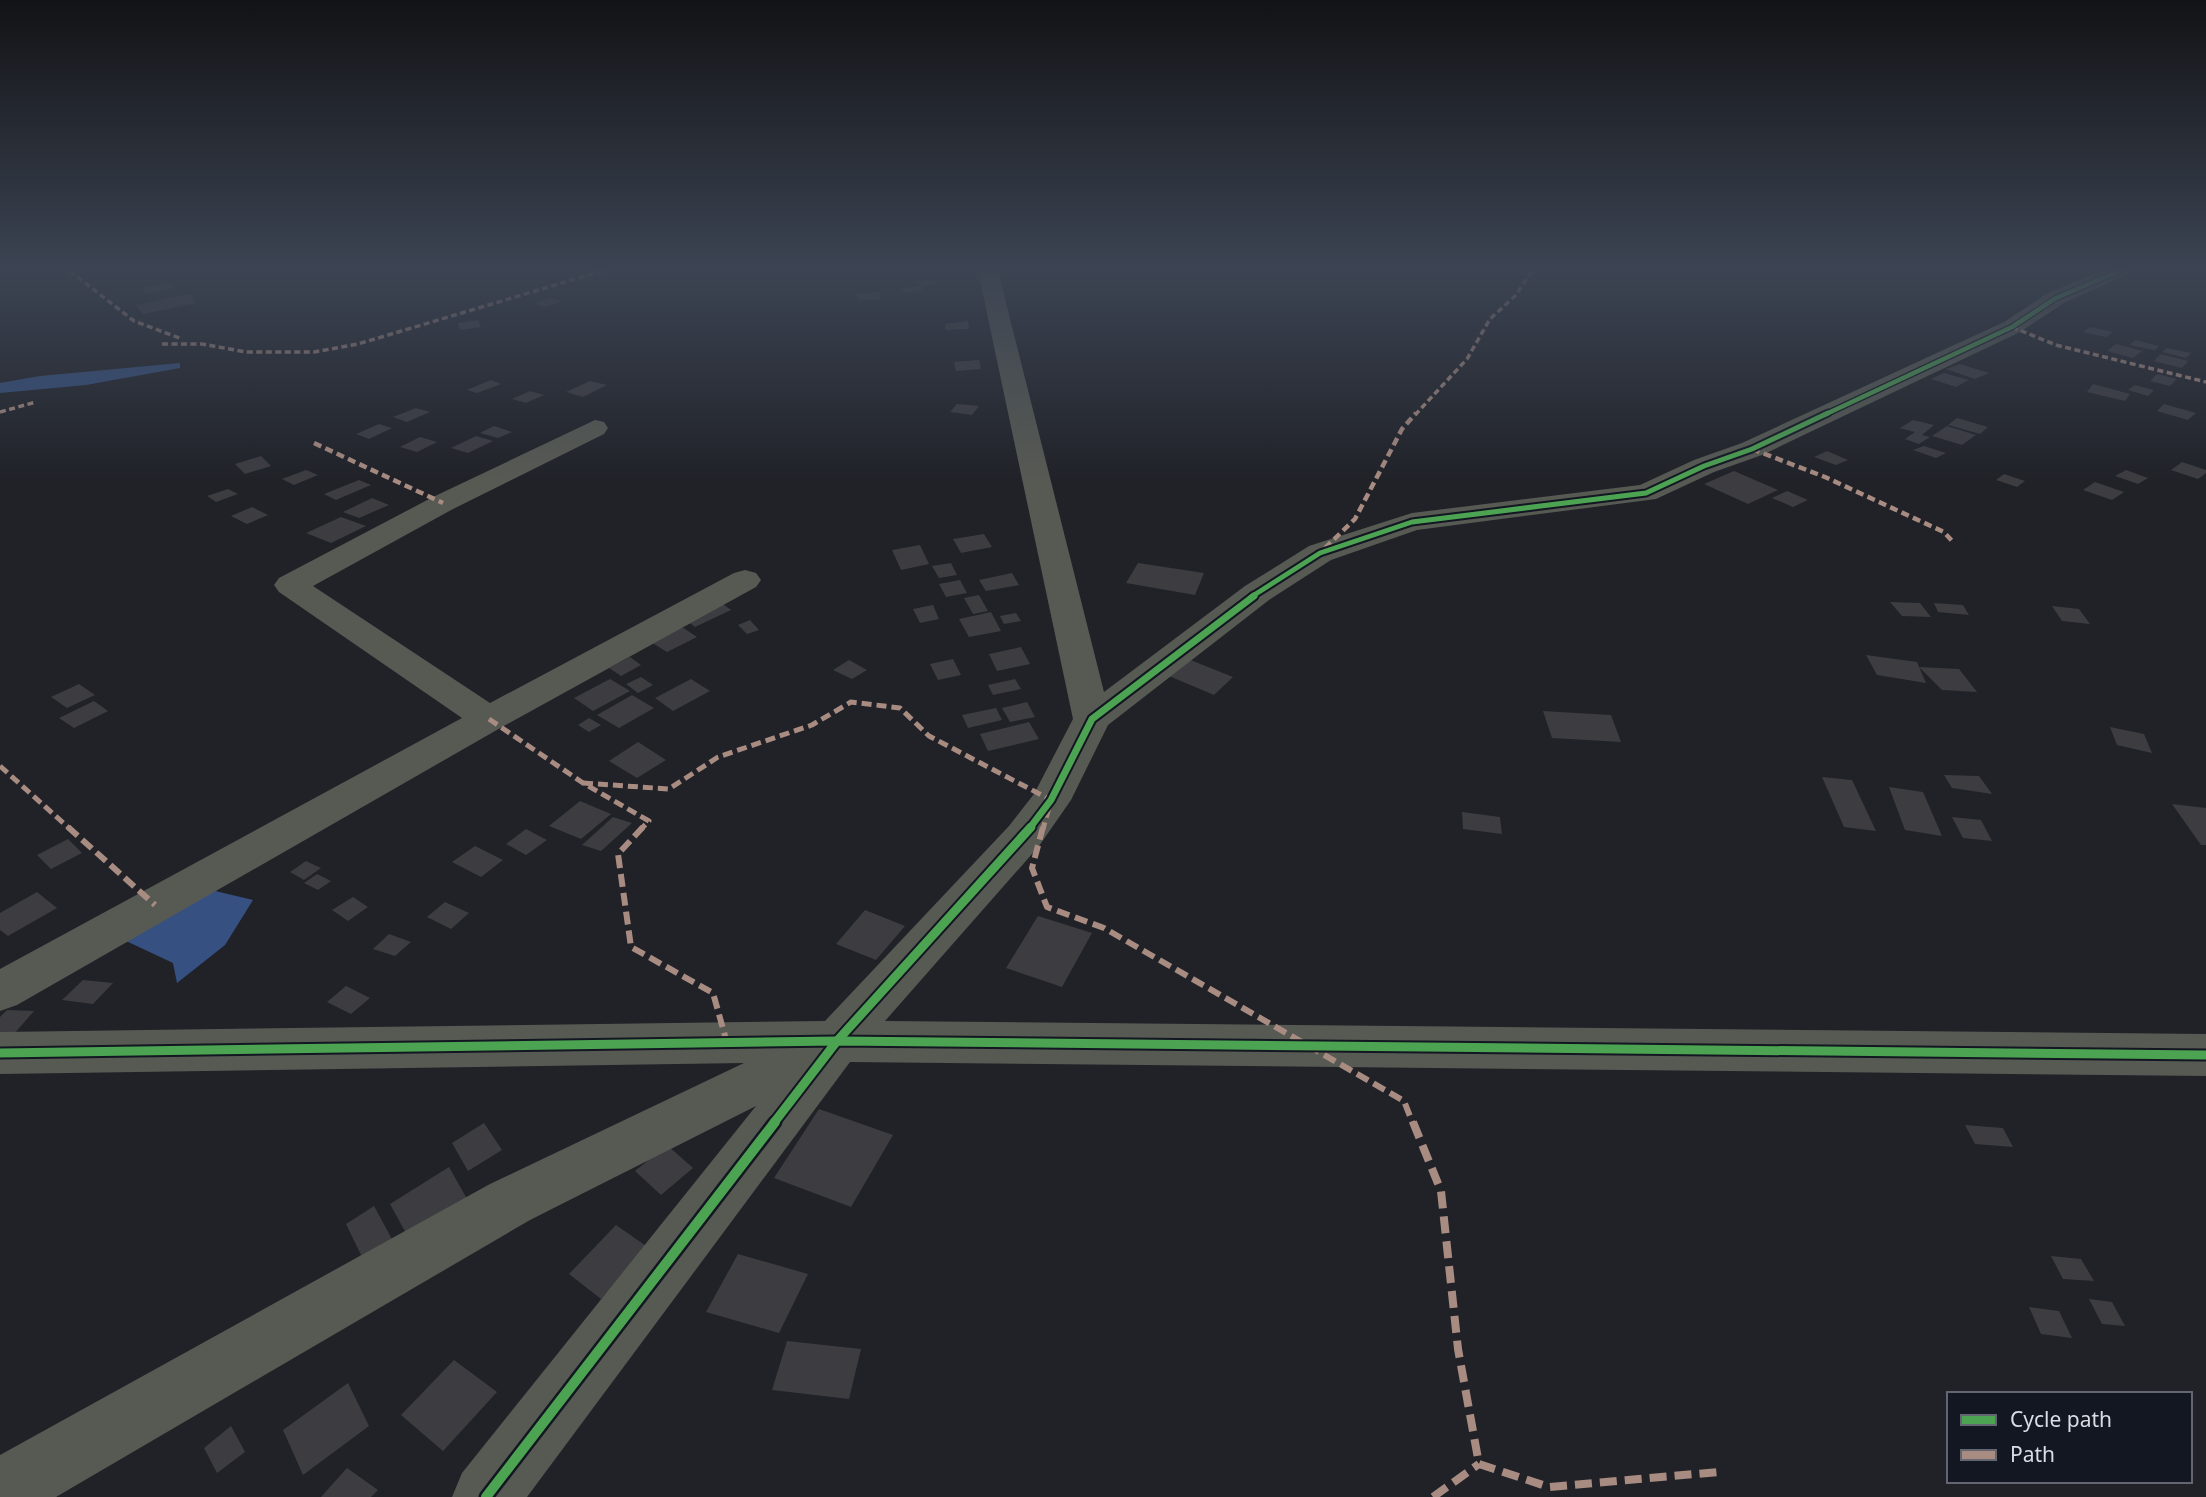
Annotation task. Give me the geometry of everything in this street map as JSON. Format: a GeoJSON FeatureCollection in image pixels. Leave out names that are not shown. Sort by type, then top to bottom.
{"type":"FeatureCollection","features":[{"type":"Feature","properties":{"kind":"street"},"geometry":{"type":"LineString","coordinates":[[1004,341],[1092,719]]}},
{"type":"Feature","properties":{"kind":"street"},"geometry":{"type":"LineString","coordinates":[[486,1497],[837,1041],[1024,836],[1051,800],[1092,719],[1257,593],[1320,553],[1412,522],[1646,493],[1704,466],[1752,449],[1982,341]]}},
{"type":"Feature","properties":{"kind":"street"},"geometry":{"type":"LineString","coordinates":[[489,719],[290,585],[443,503],[595,428]]}},
{"type":"Feature","properties":{"kind":"street"},"geometry":{"type":"LineString","coordinates":[[0,992],[489,719],[745,580]]}},
{"type":"Feature","properties":{"kind":"street"},"geometry":{"type":"LineString","coordinates":[[0,1492],[510,1202],[837,1041]]}},
{"type":"Feature","properties":{"kind":"street"},"geometry":{"type":"LineString","coordinates":[[0,1053],[837,1041],[2206,1055]]}},
{"type":"Feature","properties":{"kind":"water"},"geometry":{"type":"Polygon","coordinates":[[[180,363],[180,368],[86,385],[0,393],[0,383],[40,376],[180,363]]]}},
{"type":"Feature","properties":{"kind":"water"},"geometry":{"type":"Polygon","coordinates":[[[211,890],[253,900],[225,945],[177,983],[173,963],[124,940],[211,890]]]}},
{"type":"Feature","properties":{"kind":"building"},"geometry":{"type":"Polygon","coordinates":[[[2138,341],[2159,346],[2155,350],[2130,345],[2138,341]]]}},
{"type":"Feature","properties":{"kind":"building"},"geometry":{"type":"Polygon","coordinates":[[[2116,344],[2142,351],[2133,358],[2107,351],[2116,344]]]}},
{"type":"Feature","properties":{"kind":"building"},"geometry":{"type":"Polygon","coordinates":[[[2167,348],[2191,353],[2186,358],[2162,352],[2167,348]]]}},
{"type":"Feature","properties":{"kind":"building"},"geometry":{"type":"Polygon","coordinates":[[[2160,354],[2188,361],[2182,368],[2154,361],[2160,354]]]}},
{"type":"Feature","properties":{"kind":"building"},"geometry":{"type":"Polygon","coordinates":[[[979,360],[981,369],[956,371],[954,362],[979,360]]]}},
{"type":"Feature","properties":{"kind":"building"},"geometry":{"type":"Polygon","coordinates":[[[1960,364],[1989,373],[1975,379],[1946,369],[1960,364]]]}},
{"type":"Feature","properties":{"kind":"building"},"geometry":{"type":"Polygon","coordinates":[[[1944,373],[1969,380],[1956,387],[1931,379],[1944,373]]]}},
{"type":"Feature","properties":{"kind":"building"},"geometry":{"type":"Polygon","coordinates":[[[2157,374],[2177,379],[2170,386],[2150,381],[2157,374]]]}},
{"type":"Feature","properties":{"kind":"building"},"geometry":{"type":"Polygon","coordinates":[[[491,380],[501,384],[477,393],[467,390],[491,380]]]}},
{"type":"Feature","properties":{"kind":"building"},"geometry":{"type":"Polygon","coordinates":[[[590,381],[607,385],[583,397],[566,392],[590,381]]]}},
{"type":"Feature","properties":{"kind":"building"},"geometry":{"type":"Polygon","coordinates":[[[2093,384],[2130,394],[2125,401],[2087,392],[2093,384]]]}},
{"type":"Feature","properties":{"kind":"building"},"geometry":{"type":"Polygon","coordinates":[[[2135,385],[2154,390],[2148,396],[2128,390],[2135,385]]]}},
{"type":"Feature","properties":{"kind":"building"},"geometry":{"type":"Polygon","coordinates":[[[530,391],[544,395],[526,403],[512,399],[530,391]]]}},
{"type":"Feature","properties":{"kind":"building"},"geometry":{"type":"Polygon","coordinates":[[[957,404],[979,406],[972,415],[950,412],[957,404]]]}},
{"type":"Feature","properties":{"kind":"building"},"geometry":{"type":"Polygon","coordinates":[[[2164,404],[2196,413],[2188,420],[2157,411],[2164,404]]]}},
{"type":"Feature","properties":{"kind":"building"},"geometry":{"type":"Polygon","coordinates":[[[416,408],[430,412],[407,422],[393,417],[416,408]]]}},
{"type":"Feature","properties":{"kind":"building"},"geometry":{"type":"Polygon","coordinates":[[[1957,418],[1988,427],[1980,434],[1948,425],[1957,418]]]}},
{"type":"Feature","properties":{"kind":"building"},"geometry":{"type":"Polygon","coordinates":[[[1913,420],[1934,425],[1922,435],[1930,437],[1919,444],[1905,439],[1915,432],[1900,428],[1913,420]]]}},
{"type":"Feature","properties":{"kind":"building"},"geometry":{"type":"Polygon","coordinates":[[[379,424],[392,428],[369,439],[356,434],[379,424]]]}},
{"type":"Feature","properties":{"kind":"building"},"geometry":{"type":"Polygon","coordinates":[[[494,426],[512,432],[498,438],[480,433],[494,426]]]}},
{"type":"Feature","properties":{"kind":"building"},"geometry":{"type":"Polygon","coordinates":[[[1947,426],[1976,435],[1962,445],[1932,436],[1947,426]]]}},
{"type":"Feature","properties":{"kind":"building"},"geometry":{"type":"Polygon","coordinates":[[[476,436],[493,441],[468,453],[451,448],[476,436]]]}},
{"type":"Feature","properties":{"kind":"building"},"geometry":{"type":"Polygon","coordinates":[[[420,437],[437,442],[417,452],[400,447],[420,437]]]}},
{"type":"Feature","properties":{"kind":"building"},"geometry":{"type":"Polygon","coordinates":[[[1924,446],[1946,453],[1936,458],[1913,450],[1924,446]]]}},
{"type":"Feature","properties":{"kind":"building"},"geometry":{"type":"Polygon","coordinates":[[[1827,451],[1848,460],[1836,465],[1814,457],[1827,451]]]}},
{"type":"Feature","properties":{"kind":"building"},"geometry":{"type":"Polygon","coordinates":[[[261,456],[271,466],[245,474],[235,464],[261,456]]]}},
{"type":"Feature","properties":{"kind":"building"},"geometry":{"type":"Polygon","coordinates":[[[2182,462],[2206,470],[2206,473],[2198,479],[2171,470],[2182,462]]]}},
{"type":"Feature","properties":{"kind":"building"},"geometry":{"type":"Polygon","coordinates":[[[306,470],[318,475],[294,485],[282,479],[306,470]]]}},
{"type":"Feature","properties":{"kind":"building"},"geometry":{"type":"Polygon","coordinates":[[[2126,470],[2148,478],[2138,484],[2115,476],[2126,470]]]}},
{"type":"Feature","properties":{"kind":"building"},"geometry":{"type":"Polygon","coordinates":[[[1734,471],[1778,490],[1748,504],[1704,484],[1734,471]]]}},
{"type":"Feature","properties":{"kind":"building"},"geometry":{"type":"Polygon","coordinates":[[[2004,474],[2025,481],[2017,487],[1996,480],[2004,474]]]}},
{"type":"Feature","properties":{"kind":"building"},"geometry":{"type":"Polygon","coordinates":[[[359,480],[371,485],[336,500],[324,494],[359,480]]]}},
{"type":"Feature","properties":{"kind":"building"},"geometry":{"type":"Polygon","coordinates":[[[2095,482],[2124,492],[2112,500],[2083,490],[2095,482]]]}},
{"type":"Feature","properties":{"kind":"building"},"geometry":{"type":"Polygon","coordinates":[[[228,489],[238,494],[216,502],[207,496],[228,489]]]}},
{"type":"Feature","properties":{"kind":"building"},"geometry":{"type":"Polygon","coordinates":[[[1787,491],[1808,500],[1793,507],[1772,498],[1787,491]]]}},
{"type":"Feature","properties":{"kind":"building"},"geometry":{"type":"Polygon","coordinates":[[[372,498],[389,505],[359,518],[343,512],[372,498]]]}},
{"type":"Feature","properties":{"kind":"building"},"geometry":{"type":"Polygon","coordinates":[[[252,507],[268,515],[247,524],[231,516],[252,507]]]}},
{"type":"Feature","properties":{"kind":"building"},"geometry":{"type":"Polygon","coordinates":[[[341,517],[366,526],[331,543],[306,533],[341,517]]]}},
{"type":"Feature","properties":{"kind":"building"},"geometry":{"type":"Polygon","coordinates":[[[984,534],[992,547],[961,553],[953,539],[984,534]]]}},
{"type":"Feature","properties":{"kind":"building"},"geometry":{"type":"Polygon","coordinates":[[[920,545],[929,564],[901,570],[892,550],[920,545]]]}},
{"type":"Feature","properties":{"kind":"building"},"geometry":{"type":"Polygon","coordinates":[[[951,563],[957,575],[939,578],[932,566],[951,563]]]}},
{"type":"Feature","properties":{"kind":"building"},"geometry":{"type":"Polygon","coordinates":[[[1138,563],[1204,573],[1195,595],[1126,583],[1138,563]]]}},
{"type":"Feature","properties":{"kind":"building"},"geometry":{"type":"Polygon","coordinates":[[[1012,573],[1019,585],[986,591],[979,580],[1012,573]]]}},
{"type":"Feature","properties":{"kind":"building"},"geometry":{"type":"Polygon","coordinates":[[[960,580],[967,593],[946,597],[939,584],[960,580]]]}},
{"type":"Feature","properties":{"kind":"building"},"geometry":{"type":"Polygon","coordinates":[[[979,595],[988,611],[973,614],[964,598],[979,595]]]}},
{"type":"Feature","properties":{"kind":"building"},"geometry":{"type":"Polygon","coordinates":[[[719,601],[731,610],[695,627],[683,618],[719,601]]]}},
{"type":"Feature","properties":{"kind":"building"},"geometry":{"type":"Polygon","coordinates":[[[1890,602],[1920,603],[1931,617],[1902,616],[1890,602]]]}},
{"type":"Feature","properties":{"kind":"building"},"geometry":{"type":"Polygon","coordinates":[[[1934,603],[1963,605],[1969,615],[1938,612],[1934,603]]]}},
{"type":"Feature","properties":{"kind":"building"},"geometry":{"type":"Polygon","coordinates":[[[933,605],[939,619],[920,623],[913,609],[933,605]]]}},
{"type":"Feature","properties":{"kind":"building"},"geometry":{"type":"Polygon","coordinates":[[[2052,606],[2079,609],[2090,624],[2062,621],[2052,606]]]}},
{"type":"Feature","properties":{"kind":"building"},"geometry":{"type":"Polygon","coordinates":[[[991,612],[1001,631],[969,637],[959,619],[991,612]]]}},
{"type":"Feature","properties":{"kind":"building"},"geometry":{"type":"Polygon","coordinates":[[[1016,613],[1021,621],[1004,624],[1000,616],[1016,613]]]}},
{"type":"Feature","properties":{"kind":"building"},"geometry":{"type":"Polygon","coordinates":[[[750,620],[759,630],[747,634],[738,625],[750,620]]]}},
{"type":"Feature","properties":{"kind":"building"},"geometry":{"type":"Polygon","coordinates":[[[679,625],[697,637],[667,652],[649,641],[679,625]]]}},
{"type":"Feature","properties":{"kind":"building"},"geometry":{"type":"Polygon","coordinates":[[[1021,647],[1030,664],[997,671],[989,654],[1021,647]]]}},
{"type":"Feature","properties":{"kind":"building"},"geometry":{"type":"Polygon","coordinates":[[[1866,655],[1917,662],[1926,683],[1877,675],[1866,655]]]}},
{"type":"Feature","properties":{"kind":"building"},"geometry":{"type":"Polygon","coordinates":[[[630,657],[641,665],[621,676],[609,668],[630,657]]]}},
{"type":"Feature","properties":{"kind":"building"},"geometry":{"type":"Polygon","coordinates":[[[953,659],[961,675],[938,680],[930,664],[953,659]]]}},
{"type":"Feature","properties":{"kind":"building"},"geometry":{"type":"Polygon","coordinates":[[[1188,659],[1233,677],[1214,695],[1169,676],[1188,659]]]}},
{"type":"Feature","properties":{"kind":"building"},"geometry":{"type":"Polygon","coordinates":[[[849,660],[867,670],[852,679],[833,670],[849,660]]]}},
{"type":"Feature","properties":{"kind":"building"},"geometry":{"type":"Polygon","coordinates":[[[1919,667],[1959,669],[1977,692],[1942,690],[1919,667]]]}},
{"type":"Feature","properties":{"kind":"building"},"geometry":{"type":"Polygon","coordinates":[[[641,677],[653,685],[638,693],[626,684],[641,677]]]}},
{"type":"Feature","properties":{"kind":"building"},"geometry":{"type":"Polygon","coordinates":[[[610,679],[630,691],[593,711],[574,698],[610,679]]]}},
{"type":"Feature","properties":{"kind":"building"},"geometry":{"type":"Polygon","coordinates":[[[691,679],[710,691],[673,711],[655,698],[691,679]]]}},
{"type":"Feature","properties":{"kind":"building"},"geometry":{"type":"Polygon","coordinates":[[[1015,679],[1021,689],[993,695],[988,685],[1015,679]]]}},
{"type":"Feature","properties":{"kind":"building"},"geometry":{"type":"Polygon","coordinates":[[[79,684],[95,695],[67,708],[51,697],[79,684]]]}},
{"type":"Feature","properties":{"kind":"building"},"geometry":{"type":"Polygon","coordinates":[[[632,695],[654,708],[619,728],[597,715],[632,695]]]}},
{"type":"Feature","properties":{"kind":"building"},"geometry":{"type":"Polygon","coordinates":[[[94,701],[108,711],[74,728],[59,718],[94,701]]]}},
{"type":"Feature","properties":{"kind":"building"},"geometry":{"type":"Polygon","coordinates":[[[1027,702],[1035,717],[1010,722],[1002,708],[1027,702]]]}},
{"type":"Feature","properties":{"kind":"building"},"geometry":{"type":"Polygon","coordinates":[[[996,708],[1002,720],[968,728],[962,715],[996,708]]]}},
{"type":"Feature","properties":{"kind":"building"},"geometry":{"type":"Polygon","coordinates":[[[1543,711],[1611,715],[1621,742],[1552,738],[1543,711]]]}},
{"type":"Feature","properties":{"kind":"building"},"geometry":{"type":"Polygon","coordinates":[[[589,718],[601,725],[589,732],[578,725],[589,718]]]}},
{"type":"Feature","properties":{"kind":"building"},"geometry":{"type":"Polygon","coordinates":[[[1029,722],[1039,739],[988,751],[980,734],[1029,722]]]}},
{"type":"Feature","properties":{"kind":"building"},"geometry":{"type":"Polygon","coordinates":[[[2110,727],[2144,734],[2152,753],[2117,745],[2110,727]]]}},
{"type":"Feature","properties":{"kind":"building"},"geometry":{"type":"Polygon","coordinates":[[[638,742],[666,760],[637,778],[609,761],[638,742]]]}},
{"type":"Feature","properties":{"kind":"building"},"geometry":{"type":"Polygon","coordinates":[[[1944,775],[1979,776],[1992,794],[1952,788],[1944,775]]]}},
{"type":"Feature","properties":{"kind":"building"},"geometry":{"type":"Polygon","coordinates":[[[1822,777],[1852,780],[1876,831],[1844,827],[1822,777]]]}},
{"type":"Feature","properties":{"kind":"building"},"geometry":{"type":"Polygon","coordinates":[[[1889,787],[1923,792],[1942,836],[1905,830],[1889,787]]]}},
{"type":"Feature","properties":{"kind":"building"},"geometry":{"type":"Polygon","coordinates":[[[580,801],[611,814],[581,839],[549,826],[580,801]]]}},
{"type":"Feature","properties":{"kind":"building"},"geometry":{"type":"Polygon","coordinates":[[[2172,804],[2206,808],[2206,845],[2201,845],[2172,804]]]}},
{"type":"Feature","properties":{"kind":"building"},"geometry":{"type":"Polygon","coordinates":[[[1462,812],[1500,817],[1502,834],[1463,829],[1462,812]]]}},
{"type":"Feature","properties":{"kind":"building"},"geometry":{"type":"Polygon","coordinates":[[[613,817],[632,823],[601,851],[582,845],[613,817]]]}},
{"type":"Feature","properties":{"kind":"building"},"geometry":{"type":"Polygon","coordinates":[[[1952,817],[1981,820],[1992,841],[1963,838],[1952,817]]]}},
{"type":"Feature","properties":{"kind":"building"},"geometry":{"type":"Polygon","coordinates":[[[526,829],[547,840],[526,855],[506,844],[526,829]]]}},
{"type":"Feature","properties":{"kind":"building"},"geometry":{"type":"Polygon","coordinates":[[[68,839],[82,853],[51,869],[37,855],[68,839]]]}},
{"type":"Feature","properties":{"kind":"building"},"geometry":{"type":"Polygon","coordinates":[[[475,846],[503,860],[481,877],[452,862],[475,846]]]}},
{"type":"Feature","properties":{"kind":"building"},"geometry":{"type":"Polygon","coordinates":[[[306,861],[321,868],[304,880],[290,872],[306,861]]]}},
{"type":"Feature","properties":{"kind":"building"},"geometry":{"type":"Polygon","coordinates":[[[317,874],[331,881],[318,890],[304,883],[317,874]]]}},
{"type":"Feature","properties":{"kind":"building"},"geometry":{"type":"Polygon","coordinates":[[[37,892],[57,908],[8,936],[0,930],[0,913],[37,892]]]}},
{"type":"Feature","properties":{"kind":"building"},"geometry":{"type":"Polygon","coordinates":[[[353,897],[368,907],[348,921],[332,910],[353,897]]]}},
{"type":"Feature","properties":{"kind":"building"},"geometry":{"type":"Polygon","coordinates":[[[445,902],[469,913],[451,929],[427,917],[445,902]]]}},
{"type":"Feature","properties":{"kind":"building"},"geometry":{"type":"Polygon","coordinates":[[[865,910],[905,926],[876,960],[836,944],[865,910]]]}},
{"type":"Feature","properties":{"kind":"building"},"geometry":{"type":"Polygon","coordinates":[[[1038,916],[1092,933],[1062,987],[1006,968],[1038,916]]]}},
{"type":"Feature","properties":{"kind":"building"},"geometry":{"type":"Polygon","coordinates":[[[389,934],[411,942],[395,956],[373,949],[389,934]]]}},
{"type":"Feature","properties":{"kind":"building"},"geometry":{"type":"Polygon","coordinates":[[[83,980],[113,983],[93,1004],[62,1000],[83,980]]]}},
{"type":"Feature","properties":{"kind":"building"},"geometry":{"type":"Polygon","coordinates":[[[346,986],[370,998],[351,1014],[327,1002],[346,986]]]}},
{"type":"Feature","properties":{"kind":"building"},"geometry":{"type":"Polygon","coordinates":[[[7,1010],[34,1011],[14,1034],[0,1033],[0,1017],[7,1010]]]}},
{"type":"Feature","properties":{"kind":"building"},"geometry":{"type":"Polygon","coordinates":[[[819,1109],[893,1135],[851,1207],[774,1178],[819,1109]]]}},
{"type":"Feature","properties":{"kind":"building"},"geometry":{"type":"Polygon","coordinates":[[[484,1123],[502,1150],[468,1171],[452,1143],[484,1123]]]}},
{"type":"Feature","properties":{"kind":"building"},"geometry":{"type":"Polygon","coordinates":[[[1965,1125],[2003,1128],[2013,1147],[1975,1144],[1965,1125]]]}},
{"type":"Feature","properties":{"kind":"building"},"geometry":{"type":"Polygon","coordinates":[[[667,1145],[693,1168],[661,1195],[635,1171],[667,1145]]]}},
{"type":"Feature","properties":{"kind":"building"},"geometry":{"type":"Polygon","coordinates":[[[449,1167],[471,1206],[412,1244],[390,1204],[449,1167]]]}},
{"type":"Feature","properties":{"kind":"building"},"geometry":{"type":"Polygon","coordinates":[[[374,1206],[393,1241],[363,1259],[346,1224],[374,1206]]]}},
{"type":"Feature","properties":{"kind":"building"},"geometry":{"type":"Polygon","coordinates":[[[616,1225],[649,1248],[601,1299],[569,1274],[616,1225]]]}},
{"type":"Feature","properties":{"kind":"building"},"geometry":{"type":"Polygon","coordinates":[[[738,1254],[808,1274],[779,1333],[706,1312],[738,1254]]]}},
{"type":"Feature","properties":{"kind":"building"},"geometry":{"type":"Polygon","coordinates":[[[2051,1256],[2081,1259],[2094,1281],[2063,1279],[2051,1256]]]}},
{"type":"Feature","properties":{"kind":"building"},"geometry":{"type":"Polygon","coordinates":[[[2089,1299],[2112,1302],[2125,1326],[2102,1324],[2089,1299]]]}},
{"type":"Feature","properties":{"kind":"building"},"geometry":{"type":"Polygon","coordinates":[[[2029,1307],[2059,1311],[2072,1338],[2041,1334],[2029,1307]]]}},
{"type":"Feature","properties":{"kind":"building"},"geometry":{"type":"Polygon","coordinates":[[[787,1341],[861,1349],[849,1399],[772,1390],[787,1341]]]}},
{"type":"Feature","properties":{"kind":"building"},"geometry":{"type":"Polygon","coordinates":[[[454,1360],[497,1392],[443,1451],[401,1415],[454,1360]]]}},
{"type":"Feature","properties":{"kind":"building"},"geometry":{"type":"Polygon","coordinates":[[[348,1383],[369,1426],[303,1475],[283,1430],[348,1383]]]}},
{"type":"Feature","properties":{"kind":"building"},"geometry":{"type":"Polygon","coordinates":[[[231,1426],[245,1452],[217,1473],[204,1448],[231,1426]]]}},
{"type":"Feature","properties":{"kind":"building"},"geometry":{"type":"Polygon","coordinates":[[[347,1468],[378,1490],[371,1497],[321,1497],[347,1468]]]}},
{"type":"Feature","properties":{"kind":"marked path"},"geometry":{"type":"LineString","coordinates":[[162,344],[202,344],[246,352],[314,352],[368,341]]}},
{"type":"Feature","properties":{"kind":"marked path"},"geometry":{"type":"LineString","coordinates":[[1325,548],[1355,519],[1402,429],[1467,359],[1477,341]]}},
{"type":"Feature","properties":{"kind":"marked path"},"geometry":{"type":"LineString","coordinates":[[2046,341],[2206,382]]}},
{"type":"Feature","properties":{"kind":"marked path"},"geometry":{"type":"LineString","coordinates":[[0,412],[36,402]]}},
{"type":"Feature","properties":{"kind":"marked path"},"geometry":{"type":"LineString","coordinates":[[314,443],[443,503]]}},
{"type":"Feature","properties":{"kind":"marked path"},"geometry":{"type":"LineString","coordinates":[[1752,449],[1825,477],[1944,532],[1953,542]]}},
{"type":"Feature","properties":{"kind":"marked path"},"geometry":{"type":"LineString","coordinates":[[583,783],[669,789],[718,757],[812,725],[851,702],[900,708],[929,736],[1051,800],[1032,868],[1047,907],[1104,928],[1404,1101],[1441,1191],[1458,1349],[1479,1464],[1549,1487],[1718,1472]]}},
{"type":"Feature","properties":{"kind":"marked path"},"geometry":{"type":"LineString","coordinates":[[489,719],[583,783],[649,821],[618,854],[631,947],[713,993],[727,1043]]}},
{"type":"Feature","properties":{"kind":"marked path"},"geometry":{"type":"LineString","coordinates":[[0,766],[155,905]]}},
{"type":"Feature","properties":{"kind":"marked path"},"geometry":{"type":"LineString","coordinates":[[1433,1497],[1479,1464]]}},
{"type":"Feature","properties":{"kind":"cycle path"},"geometry":{"type":"LineString","coordinates":[[486,1497],[837,1041],[1024,836],[1051,800],[1092,719],[1257,593],[1320,553],[1412,522],[1646,493],[1704,466],[1752,449],[1982,341]]}},
{"type":"Feature","properties":{"kind":"cycle path"},"geometry":{"type":"LineString","coordinates":[[0,1053],[837,1041],[2206,1055]]}}]}
